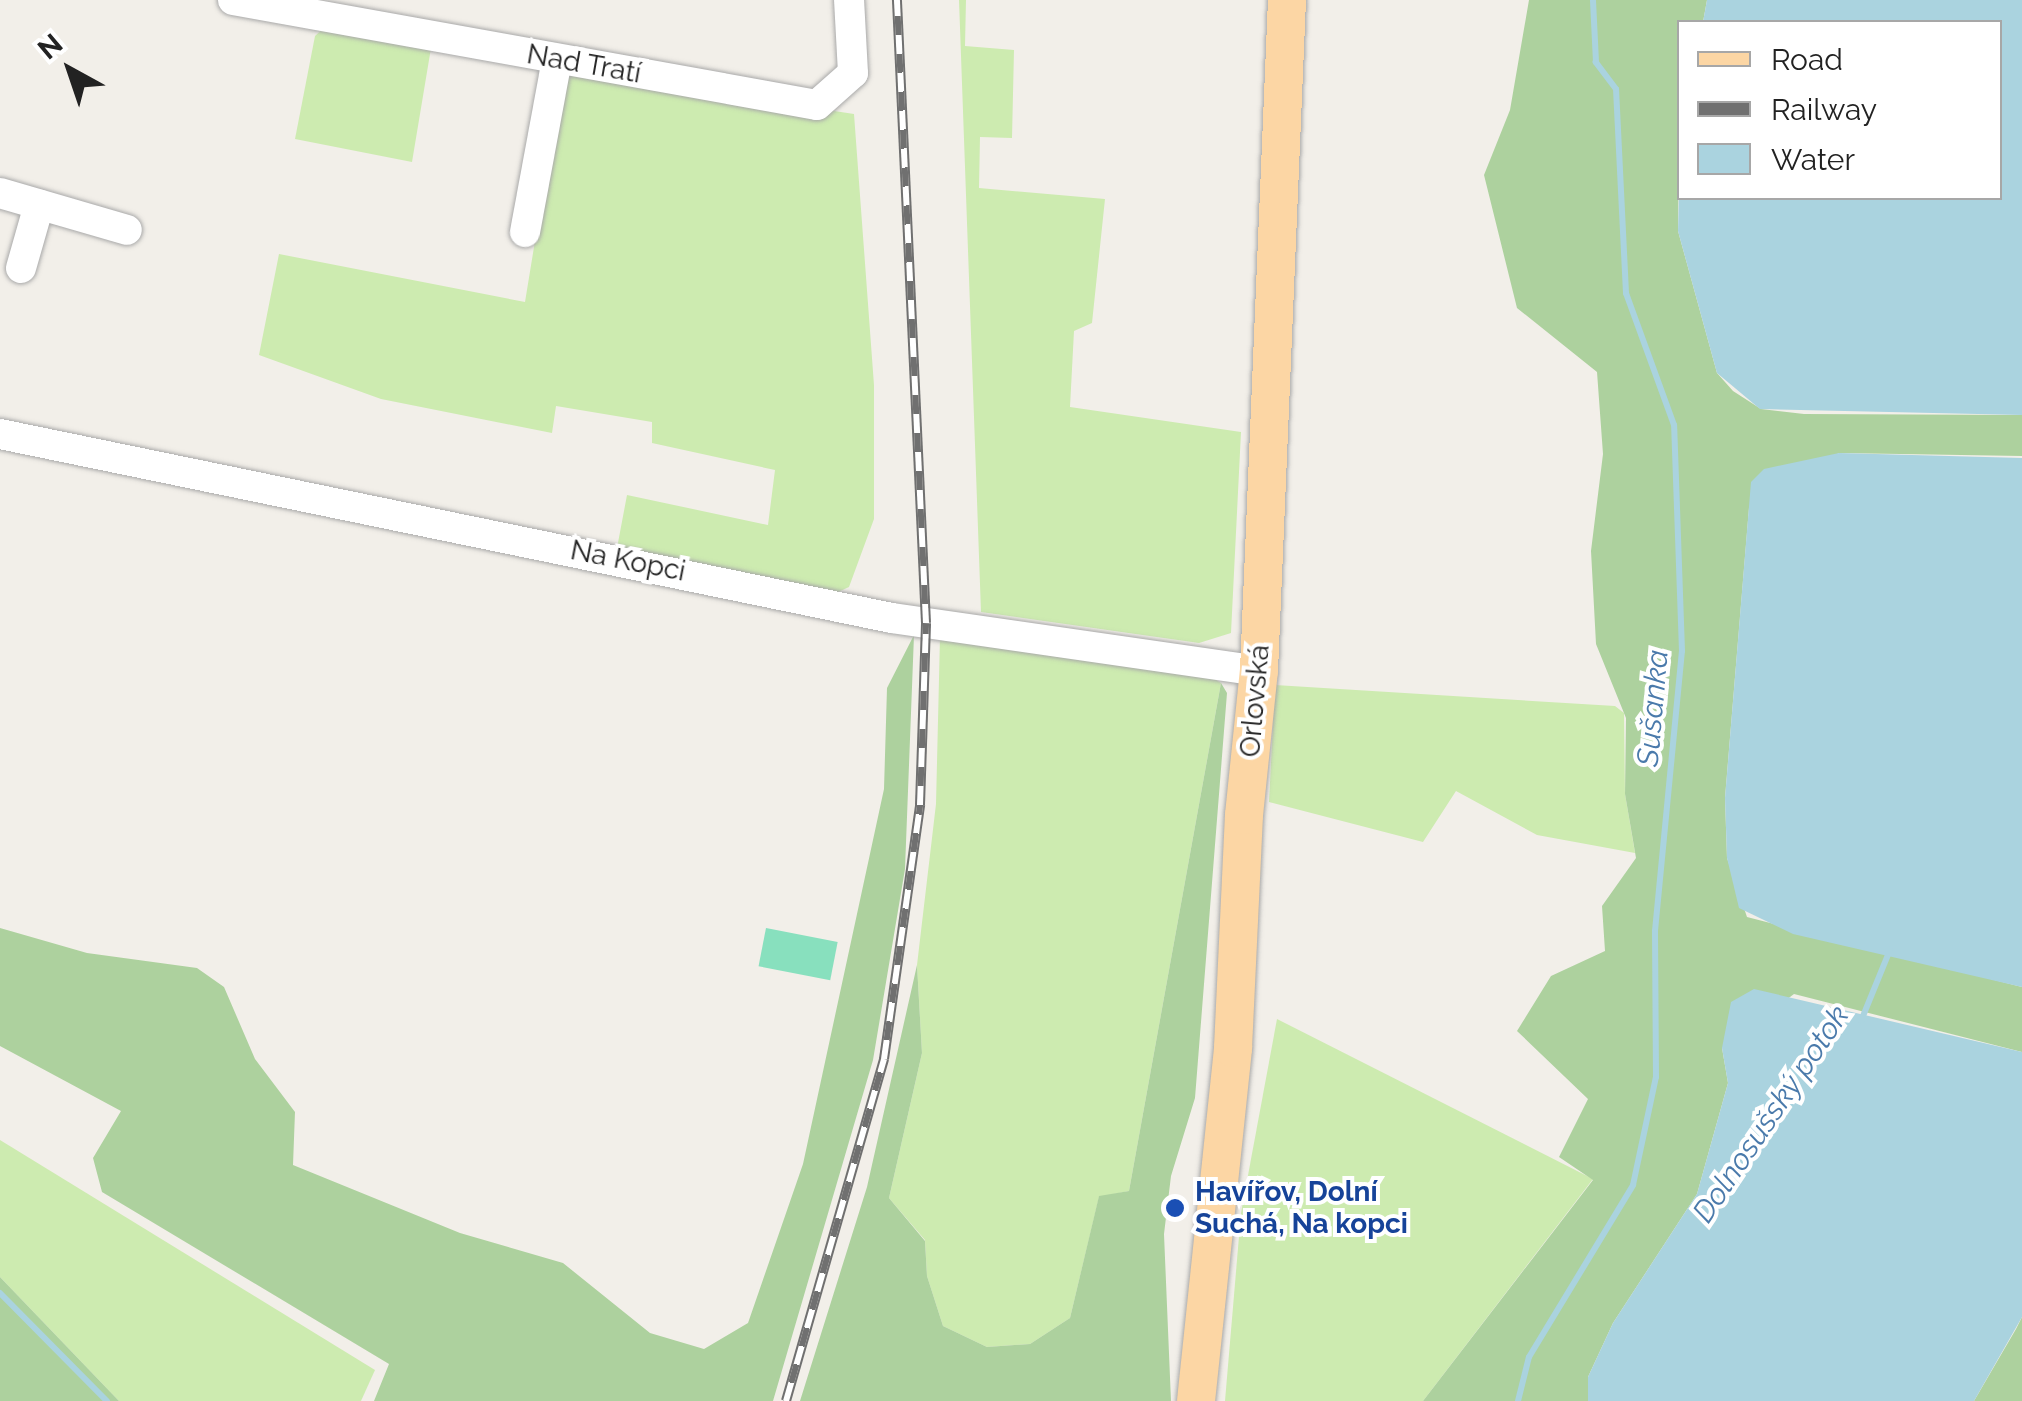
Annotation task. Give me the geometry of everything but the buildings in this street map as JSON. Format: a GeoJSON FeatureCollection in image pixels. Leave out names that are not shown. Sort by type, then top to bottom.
{"type":"FeatureCollection","features":[{"type":"Feature","properties":{"kind":"main road","name":"Orlovská"},"geometry":{"type":"LineString","coordinates":[[1196,1401],[1233,1048],[1244,815],[1259,671],[1287,0]]}},
{"type":"Feature","properties":{"kind":"street","name":"Nad Tratí"},"geometry":{"type":"LineString","coordinates":[[233,0],[818,104],[853,73],[849,0]]}},
{"type":"Feature","properties":{"kind":"street"},"geometry":{"type":"LineString","coordinates":[[525,232],[557,59]]}},
{"type":"Feature","properties":{"kind":"street"},"geometry":{"type":"LineString","coordinates":[[0,194],[127,230]]}},
{"type":"Feature","properties":{"kind":"street"},"geometry":{"type":"LineString","coordinates":[[21,268],[39,204]]}},
{"type":"Feature","properties":{"kind":"street","name":"Na Kopci"},"geometry":{"type":"LineString","coordinates":[[0,434],[892,618],[1259,671]]}},
{"type":"Feature","properties":{"kind":"green space"},"geometry":{"type":"Polygon","coordinates":[[[959,0],[966,0],[965,46],[1014,50],[1012,138],[980,137],[979,188],[1105,199],[1092,323],[1074,331],[1070,407],[1241,432],[1231,633],[1199,643],[981,612],[959,0]]]}},
{"type":"Feature","properties":{"kind":"green space"},"geometry":{"type":"Polygon","coordinates":[[[1529,0],[1707,0],[1703,20],[1677,20],[1677,200],[1678,231],[1717,373],[1733,391],[1761,409],[1804,414],[2022,415],[2022,456],[1839,453],[1749,508],[1725,798],[1727,858],[1747,917],[2022,987],[2022,1052],[1794,994],[1722,1048],[1728,1083],[1697,1194],[1613,1323],[1588,1377],[1589,1401],[1423,1401],[1593,1180],[1559,1157],[1588,1099],[1517,1031],[1551,976],[1605,951],[1602,906],[1636,858],[1625,794],[1626,718],[1596,644],[1591,551],[1603,454],[1597,372],[1517,308],[1484,175],[1510,110],[1529,0]]]}},
{"type":"Feature","properties":{"kind":"green space"},"geometry":{"type":"Polygon","coordinates":[[[326,26],[431,48],[412,162],[295,139],[315,36],[326,26]]]}},
{"type":"Feature","properties":{"kind":"green space"},"geometry":{"type":"Polygon","coordinates":[[[563,70],[854,114],[874,385],[874,519],[849,587],[838,592],[617,548],[627,495],[768,525],[775,470],[652,443],[652,422],[556,406],[552,433],[381,399],[259,355],[279,254],[525,302],[563,70]]]}},
{"type":"Feature","properties":{"kind":"green space"},"geometry":{"type":"Polygon","coordinates":[[[914,635],[905,869],[873,1060],[773,1401],[374,1401],[389,1364],[102,1192],[93,1158],[121,1111],[0,1046],[0,928],[87,953],[197,968],[224,987],[255,1059],[295,1112],[293,1165],[460,1233],[563,1263],[650,1333],[704,1349],[748,1323],[803,1164],[884,789],[887,688],[914,635]]]}},
{"type":"Feature","properties":{"kind":"green space"},"geometry":{"type":"Polygon","coordinates":[[[940,637],[1203,672],[1221,683],[1129,1191],[1099,1197],[1070,1318],[1030,1344],[987,1347],[943,1326],[927,1276],[925,1240],[889,1198],[922,1053],[917,965],[936,804],[940,637]]]}},
{"type":"Feature","properties":{"kind":"green space"},"geometry":{"type":"Polygon","coordinates":[[[1221,683],[1227,693],[1195,1098],[1171,1176],[1164,1234],[1171,1401],[800,1401],[867,1187],[917,965],[922,1053],[889,1198],[925,1241],[927,1276],[943,1326],[987,1347],[1030,1344],[1070,1318],[1099,1196],[1129,1191],[1221,683]]]}},
{"type":"Feature","properties":{"kind":"green space"},"geometry":{"type":"Polygon","coordinates":[[[1275,685],[1615,706],[1624,713],[1625,794],[1635,853],[1537,835],[1456,791],[1423,842],[1269,802],[1275,685]]]}},
{"type":"Feature","properties":{"kind":"green space"},"geometry":{"type":"Polygon","coordinates":[[[766,928],[838,942],[830,980],[759,966],[766,928]]]}},
{"type":"Feature","properties":{"kind":"green space"},"geometry":{"type":"Polygon","coordinates":[[[1277,1019],[1593,1179],[1423,1401],[1225,1401],[1241,1213],[1277,1019]]]}},
{"type":"Feature","properties":{"kind":"green space"},"geometry":{"type":"Polygon","coordinates":[[[0,1140],[375,1370],[361,1401],[119,1401],[0,1277],[0,1140]]]}},
{"type":"Feature","properties":{"kind":"green space"},"geometry":{"type":"Polygon","coordinates":[[[0,1277],[119,1401],[0,1401],[0,1277]]]}},
{"type":"Feature","properties":{"kind":"green space"},"geometry":{"type":"Polygon","coordinates":[[[2022,1317],[2022,1401],[1974,1401],[2016,1329],[2022,1317]]]}},
{"type":"Feature","properties":{"kind":"water"},"geometry":{"type":"Polygon","coordinates":[[[1707,0],[2022,0],[2022,415],[1760,409],[1717,373],[1678,231],[1679,200],[2002,200],[2002,20],[1703,20],[1707,0]]]}},
{"type":"Feature","properties":{"kind":"water"},"geometry":{"type":"Polygon","coordinates":[[[1839,453],[2022,458],[2022,987],[1793,934],[1739,908],[1727,858],[1725,798],[1751,482],[1764,469],[1839,453]]]}},
{"type":"Feature","properties":{"kind":"water"},"geometry":{"type":"Polygon","coordinates":[[[1754,989],[2022,1052],[2022,1317],[1974,1401],[1588,1401],[1588,1377],[1613,1323],[1697,1194],[1728,1083],[1722,1048],[1731,1002],[1754,989]]]}},
{"type":"Feature","properties":{"kind":"waterway","name":"Sušanka"},"geometry":{"type":"LineString","coordinates":[[1518,1401],[1529,1357],[1633,1185],[1656,1077],[1655,931],[1682,651],[1674,425],[1626,293],[1616,89],[1596,62],[1593,0]]}},
{"type":"Feature","properties":{"kind":"waterway","name":"Dolnosušský potok"},"geometry":{"type":"LineString","coordinates":[[1861,1021],[1890,950]]}},
{"type":"Feature","properties":{"kind":"waterway"},"geometry":{"type":"LineString","coordinates":[[0,1293],[107,1401]]}},
{"type":"Feature","properties":{"kind":"railway"},"geometry":{"type":"LineString","coordinates":[[786,1401],[884,1059],[920,805],[926,623],[897,0]]}},
{"type":"Feature","properties":{"kind":"place","name":"Havířov, Dolní Suchá, Na kopci"},"geometry":{"type":"Point","coordinates":[1175,1208]}}]}
